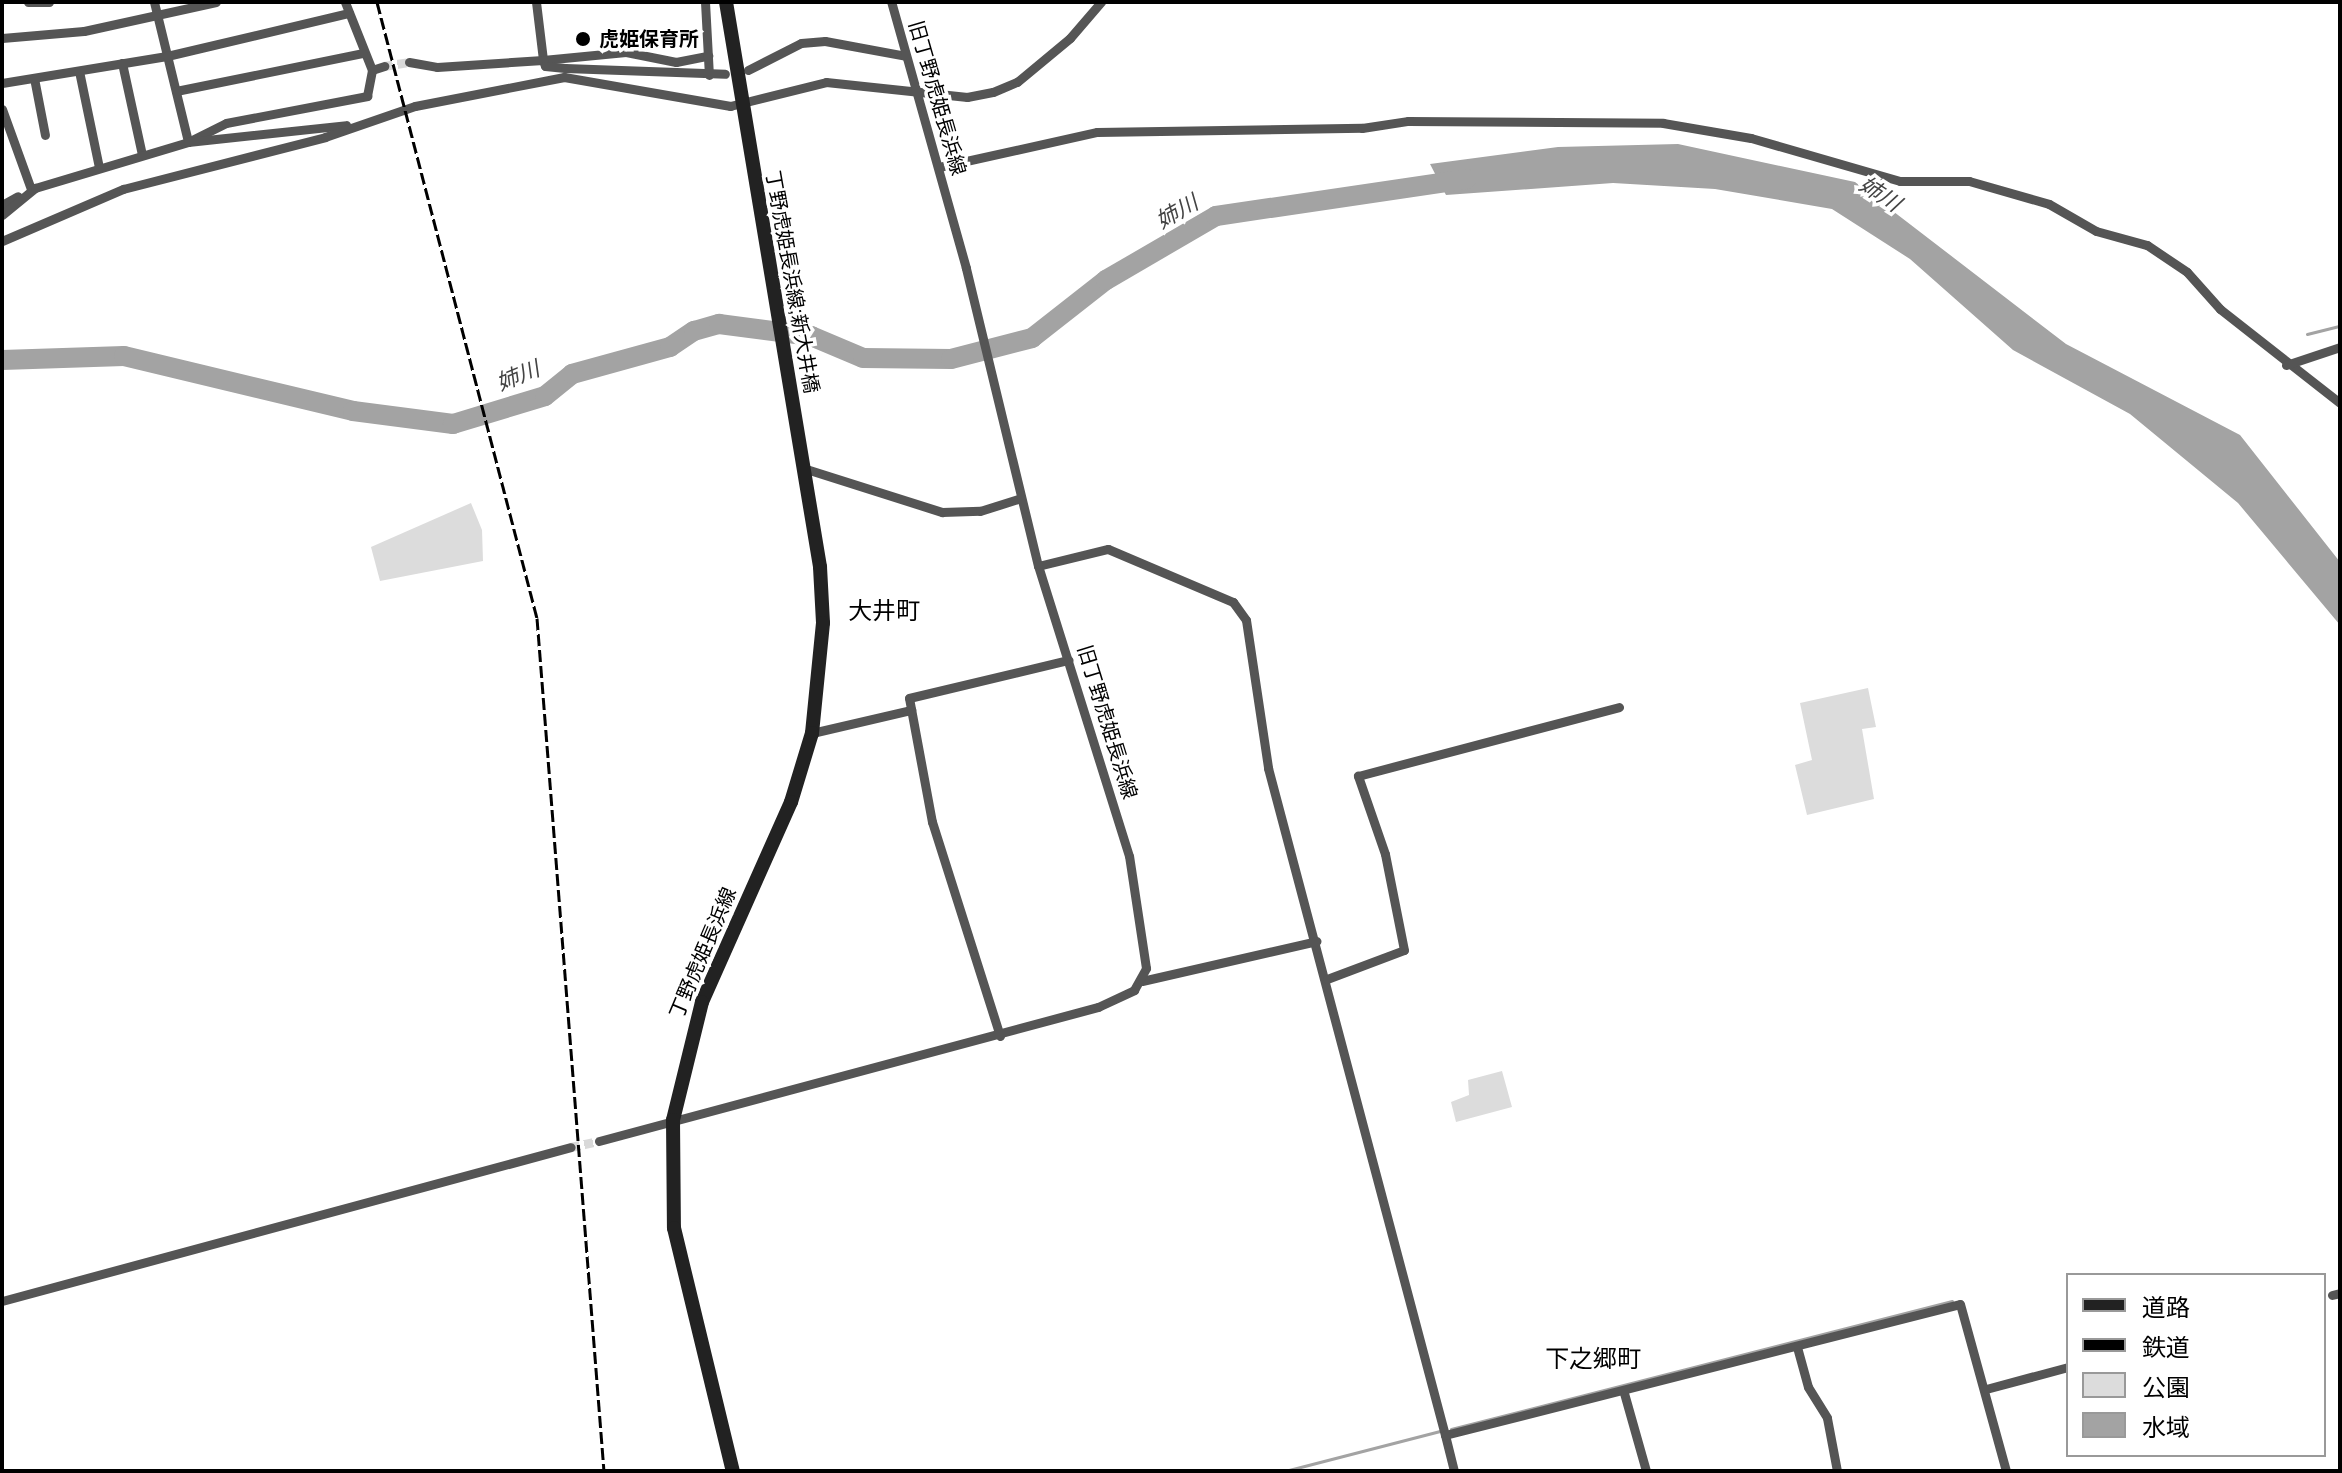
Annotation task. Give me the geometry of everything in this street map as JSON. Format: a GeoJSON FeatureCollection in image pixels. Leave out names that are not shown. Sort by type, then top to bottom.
{"type":"FeatureCollection","features":[{"type":"Feature","properties":{"kind":"main road"},"geometry":{"type":"LineString","coordinates":[[726,2],[742,110]]}},
{"type":"Feature","properties":{"kind":"main road","name":"丁野虎姫長浜線;新大井橋"},"geometry":{"type":"LineString","coordinates":[[742,110],[802,461]]}},
{"type":"Feature","properties":{"kind":"main road","name":"丁野虎姫長浜線"},"geometry":{"type":"LineString","coordinates":[[733,1471],[674,1228],[673,1120],[698,1013],[791,802],[812,733],[823,623],[802,461]]}},
{"type":"Feature","properties":{"kind":"street"},"geometry":{"type":"LineString","coordinates":[[28,2],[49,2]]}},
{"type":"Feature","properties":{"kind":"street"},"geometry":{"type":"LineString","coordinates":[[154,2],[188,142]]}},
{"type":"Feature","properties":{"kind":"street"},"geometry":{"type":"LineString","coordinates":[[2,38],[84,31],[216,2]]}},
{"type":"Feature","properties":{"kind":"street"},"geometry":{"type":"LineString","coordinates":[[188,142],[226,123],[360,101],[372,88],[372,70],[362,53],[345,2]]}},
{"type":"Feature","properties":{"kind":"street"},"geometry":{"type":"LineString","coordinates":[[536,2],[543,60]]}},
{"type":"Feature","properties":{"kind":"street"},"geometry":{"type":"LineString","coordinates":[[705,2],[709,75]]}},
{"type":"Feature","properties":{"kind":"street","name":"旧丁野虎姫長浜線"},"geometry":{"type":"LineString","coordinates":[[891,2],[966,268],[1038,566],[1129,856],[1146,947],[1142,981]]}},
{"type":"Feature","properties":{"kind":"street"},"geometry":{"type":"LineString","coordinates":[[2,241],[123,189],[362,124],[415,106],[564,77],[742,110],[826,82],[967,97],[1017,82],[1101,2]]}},
{"type":"Feature","properties":{"kind":"street"},"geometry":{"type":"LineString","coordinates":[[2,83],[167,56],[349,13]]}},
{"type":"Feature","properties":{"kind":"street"},"geometry":{"type":"LineString","coordinates":[[748,70],[801,43],[825,41],[906,56]]}},
{"type":"Feature","properties":{"kind":"street"},"geometry":{"type":"LineString","coordinates":[[409,62],[437,67],[626,52],[676,62],[708,56]]}},
{"type":"Feature","properties":{"kind":"street"},"geometry":{"type":"LineString","coordinates":[[176,91],[362,53]]}},
{"type":"Feature","properties":{"kind":"street"},"geometry":{"type":"LineString","coordinates":[[543,60],[555,67],[615,67],[725,74]]}},
{"type":"Feature","properties":{"kind":"street"},"geometry":{"type":"LineString","coordinates":[[122,63],[142,155]]}},
{"type":"Feature","properties":{"kind":"street"},"geometry":{"type":"LineString","coordinates":[[372,70],[384,66]]}},
{"type":"Feature","properties":{"kind":"street"},"geometry":{"type":"LineString","coordinates":[[609,83],[615,67]]}},
{"type":"Feature","properties":{"kind":"street"},"geometry":{"type":"LineString","coordinates":[[79,71],[99,168]]}},
{"type":"Feature","properties":{"kind":"street"},"geometry":{"type":"LineString","coordinates":[[34,78],[45,135]]}},
{"type":"Feature","properties":{"kind":"street"},"geometry":{"type":"LineString","coordinates":[[2,109],[4,122],[35,188]]}},
{"type":"Feature","properties":{"kind":"street"},"geometry":{"type":"LineString","coordinates":[[939,167],[1097,132],[1362,128],[1408,121],[1663,123],[1751,138],[1900,181],[1969,181],[2049,204],[2096,231],[2147,245],[2177,265],[2286,365],[2340,403]]}},
{"type":"Feature","properties":{"kind":"street"},"geometry":{"type":"LineString","coordinates":[[2,205],[35,188],[188,142],[362,124]]}},
{"type":"Feature","properties":{"kind":"street"},"geometry":{"type":"LineString","coordinates":[[2,215],[35,188]]}},
{"type":"Feature","properties":{"kind":"street"},"geometry":{"type":"LineString","coordinates":[[2286,365],[2340,347]]}},
{"type":"Feature","properties":{"kind":"street"},"geometry":{"type":"LineString","coordinates":[[802,461],[942,512],[980,511],[1021,498]]}},
{"type":"Feature","properties":{"kind":"street"},"geometry":{"type":"LineString","coordinates":[[1038,566],[1108,549],[1233,602],[1246,620],[1268,768],[1327,979],[1454,1471]]}},
{"type":"Feature","properties":{"kind":"street"},"geometry":{"type":"LineString","coordinates":[[1000,1036],[961,898],[932,822],[909,698],[1069,660]]}},
{"type":"Feature","properties":{"kind":"street"},"geometry":{"type":"LineString","coordinates":[[1327,979],[1404,950],[1385,854],[1358,776],[1619,707]]}},
{"type":"Feature","properties":{"kind":"street"},"geometry":{"type":"LineString","coordinates":[[812,733],[911,710]]}},
{"type":"Feature","properties":{"kind":"street"},"geometry":{"type":"LineString","coordinates":[[599,1141],[1000,1036],[1098,1007],[1142,981],[1316,941]]}},
{"type":"Feature","properties":{"kind":"street"},"geometry":{"type":"LineString","coordinates":[[2,1301],[571,1147]]}},
{"type":"Feature","properties":{"kind":"street"},"geometry":{"type":"LineString","coordinates":[[1445,1435],[1624,1393],[1960,1304],[1986,1389],[2006,1471]]}},
{"type":"Feature","properties":{"kind":"street"},"geometry":{"type":"LineString","coordinates":[[1797,1347],[1808,1387],[1827,1418],[1837,1471]]}},
{"type":"Feature","properties":{"kind":"street"},"geometry":{"type":"LineString","coordinates":[[1986,1389],[2066,1368]]}},
{"type":"Feature","properties":{"kind":"street"},"geometry":{"type":"LineString","coordinates":[[1624,1393],[1646,1471]]}},
{"type":"Feature","properties":{"kind":"green space"},"geometry":{"type":"Polygon","coordinates":[[[471,503],[482,530],[483,561],[380,581],[371,547],[471,503]]]}},
{"type":"Feature","properties":{"kind":"green space"},"geometry":{"type":"Polygon","coordinates":[[[1868,688],[1876,727],[1862,729],[1874,799],[1807,815],[1795,765],[1812,760],[1800,703],[1868,688]]]}},
{"type":"Feature","properties":{"kind":"green space"},"geometry":{"type":"Polygon","coordinates":[[[1502,1071],[1512,1107],[1456,1122],[1451,1102],[1469,1095],[1468,1080],[1502,1071]]]}},
{"type":"Feature","properties":{"kind":"water"},"geometry":{"type":"Polygon","coordinates":[[[1678,144],[1855,182],[2066,344],[2240,435],[2340,562],[2340,625],[2238,503],[2130,414],[2013,350],[1910,259],[1832,209],[1715,189],[1613,183],[1446,195],[1430,164],[1558,147],[1678,144]]]}},
{"type":"Feature","properties":{"kind":"waterway","name":"姉川"},"geometry":{"type":"LineString","coordinates":[[2,360],[124,356],[353,411],[453,424],[545,396],[572,374],[670,347],[694,331],[719,324],[811,336],[863,358],[951,359],[1032,338],[1106,280],[1216,216],[1466,179]]}},
{"type":"Feature","properties":{"kind":"waterway"},"geometry":{"type":"LineString","coordinates":[[2307,334],[2340,326]]}},
{"type":"Feature","properties":{"kind":"waterway"},"geometry":{"type":"LineString","coordinates":[[1451,1429],[1952,1301]]}},
{"type":"Feature","properties":{"kind":"waterway"},"geometry":{"type":"LineString","coordinates":[[1285,1471],[1440,1431]]}},
{"type":"Feature","properties":{"kind":"tunnel"},"geometry":{"type":"LineString","coordinates":[[384,66],[409,62]]}},
{"type":"Feature","properties":{"kind":"tunnel"},"geometry":{"type":"LineString","coordinates":[[571,1147],[599,1141]]}},
{"type":"Feature","properties":{"kind":"railway"},"geometry":{"type":"LineString","coordinates":[[377,2],[537,618],[604,1471]]}},
{"type":"Feature","properties":{"kind":"place","name":"虎姫保育所"},"geometry":{"type":"Point","coordinates":[583,39]}},
{"type":"Feature","properties":{"kind":"district","name":"大井町"},"geometry":{"type":"Point","coordinates":[884,611]}},
{"type":"Feature","properties":{"kind":"district","name":"下之郷町"},"geometry":{"type":"Point","coordinates":[1593,1359]}}]}
